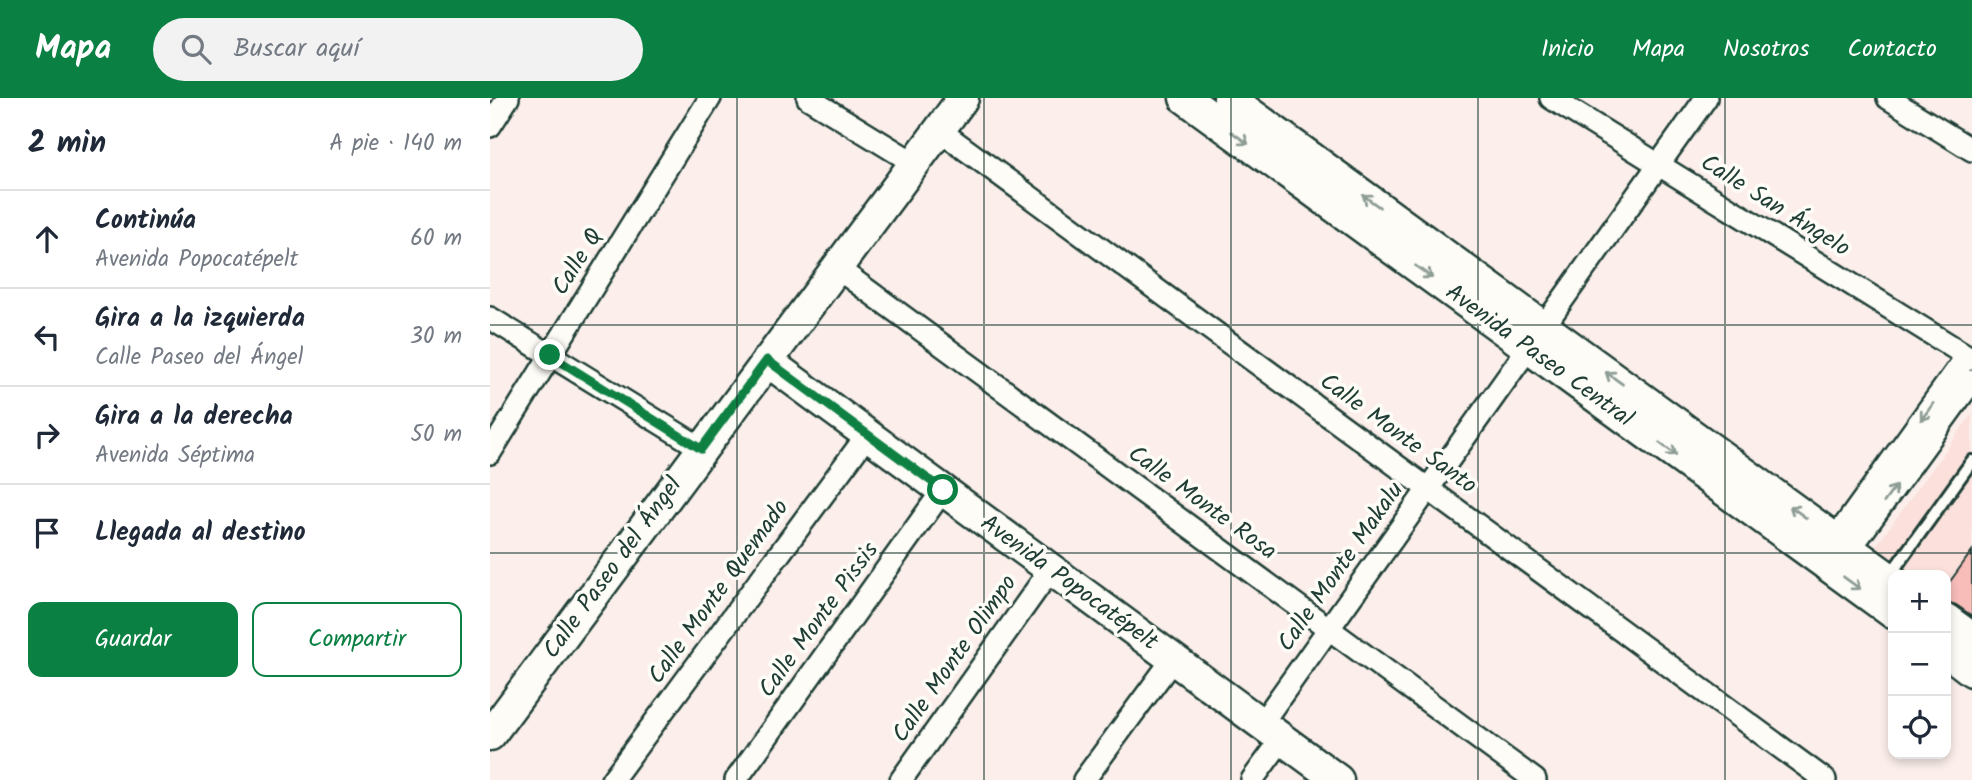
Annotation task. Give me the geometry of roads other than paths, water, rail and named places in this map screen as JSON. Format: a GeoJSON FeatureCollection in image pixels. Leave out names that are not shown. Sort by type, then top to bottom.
{"type":"FeatureCollection","features":[{"type":"Feature","properties":{"kind":"street"},"geometry":{"type":"LineString","coordinates":[[490,126],[508,98]]}},
{"type":"Feature","properties":{"kind":"street","name":"Calle Q"},"geometry":{"type":"LineString","coordinates":[[490,453],[710,98]]}},
{"type":"Feature","properties":{"kind":"street"},"geometry":{"type":"LineString","coordinates":[[808,98],[914,163]]}},
{"type":"Feature","properties":{"kind":"street","name":"Calle Paseo del Ángel"},"geometry":{"type":"LineString","coordinates":[[490,735],[963,98]]}},
{"type":"Feature","properties":{"kind":"street","name":"Avenida Paseo Central"},"geometry":{"type":"LineString","coordinates":[[1185,98],[1888,577]]}},
{"type":"Feature","properties":{"kind":"street","name":"Avenida Paseo Central"},"geometry":{"type":"LineString","coordinates":[[1229,98],[1888,609]]}},
{"type":"Feature","properties":{"kind":"street","name":"Calle San Ángelo"},"geometry":{"type":"LineString","coordinates":[[1551,98],[1970,358]]}},
{"type":"Feature","properties":{"kind":"street","name":"Calle Monte Makalu"},"geometry":{"type":"LineString","coordinates":[[1252,780],[1272,731],[1329,629],[1706,98]]}},
{"type":"Feature","properties":{"kind":"street"},"geometry":{"type":"LineString","coordinates":[[1888,98],[1970,144]]}},
{"type":"Feature","properties":{"kind":"street","name":"Calle Monte Santo"},"geometry":{"type":"LineString","coordinates":[[939,130],[1825,780]]}},
{"type":"Feature","properties":{"kind":"street","name":"Calle Monte Rosa"},"geometry":{"type":"LineString","coordinates":[[837,268],[1535,780]]}},
{"type":"Feature","properties":{"kind":"street"},"geometry":{"type":"LineString","coordinates":[[490,318],[701,449]]}},
{"type":"Feature","properties":{"kind":"street"},"geometry":{"type":"LineString","coordinates":[[1842,544],[1970,358]]}},
{"type":"Feature","properties":{"kind":"street","name":"Avenida Popocatépelt"},"geometry":{"type":"LineString","coordinates":[[767,360],[1338,780]]}},
{"type":"Feature","properties":{"kind":"street"},"geometry":{"type":"LineString","coordinates":[[1842,544],[1972,381]]}},
{"type":"Feature","properties":{"kind":"street","name":"Calle Monte Quemado"},"geometry":{"type":"LineString","coordinates":[[612,780],[868,434]]}},
{"type":"Feature","properties":{"kind":"street","name":"Calle Monte Pissis"},"geometry":{"type":"LineString","coordinates":[[736,780],[943,490]]}},
{"type":"Feature","properties":{"kind":"street","name":"Calle Monte Olimpo"},"geometry":{"type":"LineString","coordinates":[[901,780],[1051,569]]}},
{"type":"Feature","properties":{"kind":"street"},"geometry":{"type":"LineString","coordinates":[[1951,623],[1972,638]]}},
{"type":"Feature","properties":{"kind":"street"},"geometry":{"type":"LineString","coordinates":[[1951,656],[1972,671]]}},
{"type":"Feature","properties":{"kind":"street"},"geometry":{"type":"LineString","coordinates":[[1084,780],[1173,659]]}},
{"type":"Feature","properties":{"kind":"lane"},"geometry":{"type":"LineString","coordinates":[[1897,570],[1972,461]]}}]}
